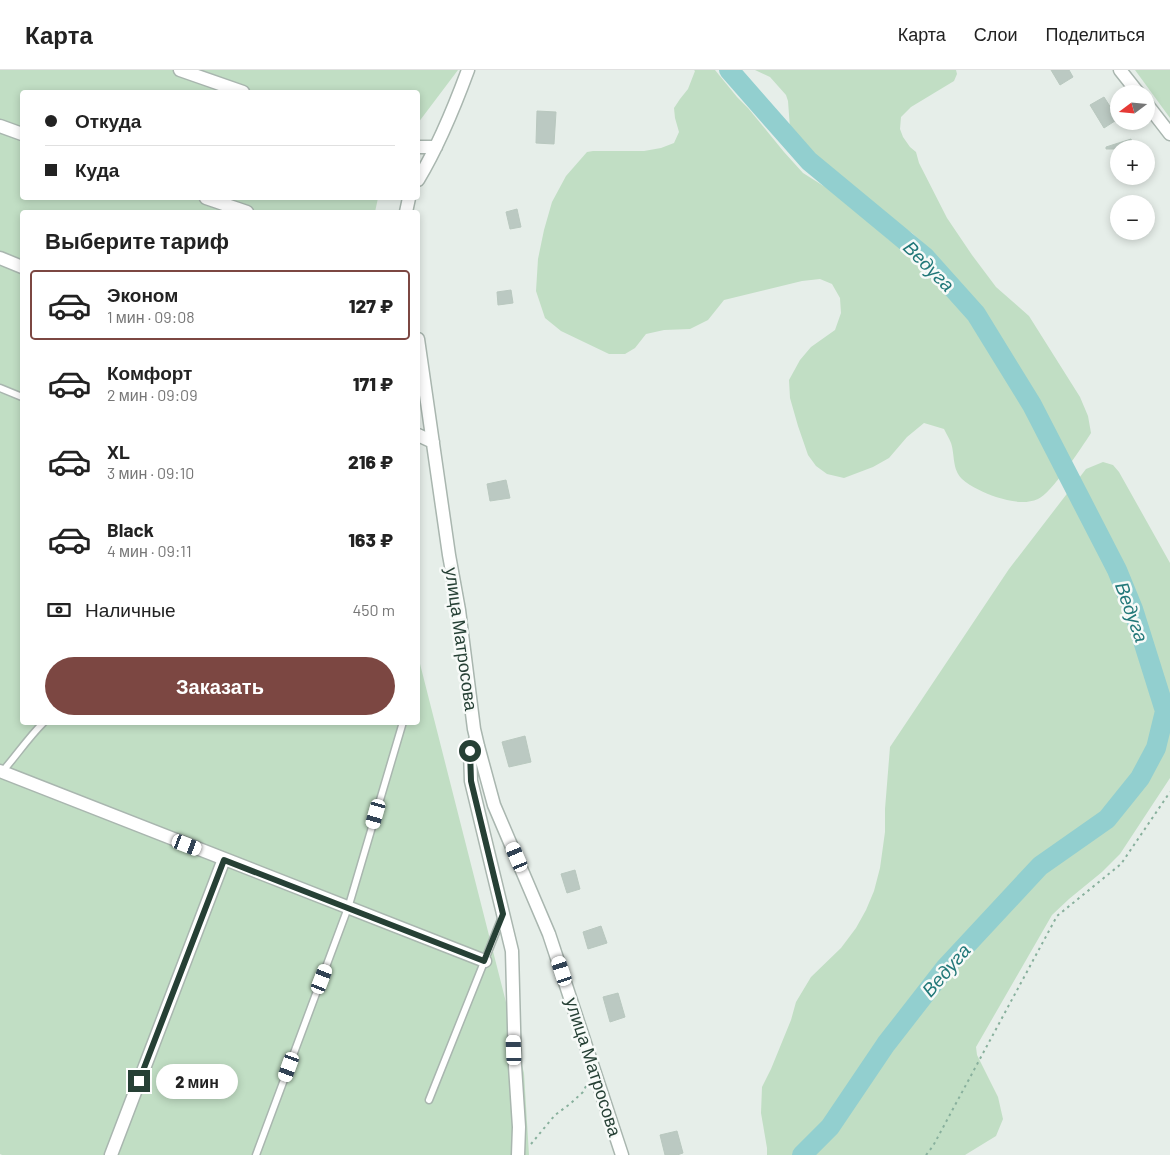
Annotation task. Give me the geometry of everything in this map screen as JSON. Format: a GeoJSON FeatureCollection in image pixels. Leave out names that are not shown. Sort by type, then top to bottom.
{"type":"FeatureCollection","features":[{"type":"Feature","properties":{"kind":"street"},"geometry":{"type":"LineString","coordinates":[[180,70],[237,90]]}},
{"type":"Feature","properties":{"kind":"street"},"geometry":{"type":"LineString","coordinates":[[420,176],[455,106],[468,70]]}},
{"type":"Feature","properties":{"kind":"street"},"geometry":{"type":"LineString","coordinates":[[1120,70],[1132,85]]}},
{"type":"Feature","properties":{"kind":"street"},"geometry":{"type":"LineString","coordinates":[[1155,114],[1170,131]]}},
{"type":"Feature","properties":{"kind":"street"},"geometry":{"type":"LineString","coordinates":[[0,126],[20,133]]}},
{"type":"Feature","properties":{"kind":"street"},"geometry":{"type":"LineString","coordinates":[[420,147],[436,147]]}},
{"type":"Feature","properties":{"kind":"street"},"geometry":{"type":"LineString","coordinates":[[212,200],[241,210]]}},
{"type":"Feature","properties":{"kind":"street"},"geometry":{"type":"LineString","coordinates":[[0,258],[20,266]]}},
{"type":"Feature","properties":{"kind":"street","name":"улица Матросова"},"geometry":{"type":"LineString","coordinates":[[420,353],[449,555],[459,610],[476,738],[494,805],[549,934],[622,1155]]}},
{"type":"Feature","properties":{"kind":"street"},"geometry":{"type":"LineString","coordinates":[[420,436],[433,442]]}},
{"type":"Feature","properties":{"kind":"street"},"geometry":{"type":"LineString","coordinates":[[476,738],[470,751],[471,781],[512,951],[515,1066],[520,1127],[518,1155]]}},
{"type":"Feature","properties":{"kind":"street"},"geometry":{"type":"LineString","coordinates":[[1,772],[484,961]]}},
{"type":"Feature","properties":{"kind":"street"},"geometry":{"type":"LineString","coordinates":[[111,1155],[224,860]]}},
{"type":"Feature","properties":{"kind":"lane"},"geometry":{"type":"LineString","coordinates":[[0,388],[20,396]]}},
{"type":"Feature","properties":{"kind":"lane"},"geometry":{"type":"LineString","coordinates":[[1,772],[41,725]]}},
{"type":"Feature","properties":{"kind":"lane"},"geometry":{"type":"LineString","coordinates":[[256,1155],[348,908],[402,725]]}},
{"type":"Feature","properties":{"kind":"lane"},"geometry":{"type":"LineString","coordinates":[[429,1100],[503,914]]}},
{"type":"Feature","properties":{"kind":"path"},"geometry":{"type":"LineString","coordinates":[[926,1155],[933,1146],[1057,916],[1121,864],[1170,792]]}},
{"type":"Feature","properties":{"kind":"path"},"geometry":{"type":"LineString","coordinates":[[530,1144],[555,1114],[583,1092],[587,1083]]}},
{"type":"Feature","properties":{"kind":"green space"},"geometry":{"type":"Polygon","coordinates":[[[0,70],[458,70],[420,120],[420,90],[20,90],[20,200],[378,200],[375,210],[20,210],[20,725],[420,725],[420,664],[524,1073],[529,1155],[0,1154],[0,70]]]}},
{"type":"Feature","properties":{"kind":"green space"},"geometry":{"type":"Polygon","coordinates":[[[694,70],[715,70],[803,173],[841,197],[888,239],[914,257],[925,251],[922,242],[912,233],[882,214],[807,150],[790,128],[786,95],[770,77],[755,70],[956,70],[957,74],[954,81],[911,107],[901,117],[900,129],[903,137],[916,152],[919,163],[947,218],[996,287],[1029,316],[1080,397],[1088,416],[1091,433],[1066,469],[1044,495],[1033,501],[1017,502],[996,497],[970,485],[962,479],[957,471],[951,443],[944,429],[924,423],[907,437],[889,458],[873,467],[844,478],[827,474],[816,466],[808,455],[798,426],[790,398],[789,380],[800,360],[811,347],[835,330],[841,313],[840,298],[832,284],[820,279],[802,281],[724,300],[708,320],[690,329],[664,330],[646,334],[635,348],[625,354],[609,354],[561,331],[545,318],[536,291],[538,259],[552,202],[566,176],[587,152],[644,151],[674,143],[679,132],[674,108],[688,89],[694,70]]]}},
{"type":"Feature","properties":{"kind":"green space"},"geometry":{"type":"Polygon","coordinates":[[[1135,70],[1170,70],[1170,118],[1155,97],[1155,85],[1146,85],[1135,70]]]}},
{"type":"Feature","properties":{"kind":"green space"},"geometry":{"type":"Polygon","coordinates":[[[1103,462],[1113,465],[1119,472],[1170,563],[1170,778],[1120,854],[1052,915],[976,1047],[977,1055],[998,1097],[1003,1119],[996,1136],[965,1155],[767,1155],[761,1113],[762,1087],[791,1020],[796,1002],[811,977],[841,948],[856,928],[874,891],[880,868],[885,832],[890,747],[1009,569],[1086,469],[1103,462]]]}},
{"type":"Feature","properties":{"kind":"building"},"geometry":{"type":"Polygon","coordinates":[[[1051,70],[1069,70],[1073,77],[1060,85],[1051,70]]]}},
{"type":"Feature","properties":{"kind":"building"},"geometry":{"type":"Polygon","coordinates":[[[1104,97],[1110,106],[1110,124],[1104,128],[1090,105],[1104,97]]]}},
{"type":"Feature","properties":{"kind":"building"},"geometry":{"type":"Polygon","coordinates":[[[537,111],[556,112],[554,144],[536,143],[537,111]]]}},
{"type":"Feature","properties":{"kind":"building"},"geometry":{"type":"Polygon","coordinates":[[[517,209],[521,227],[510,229],[506,212],[517,209]]]}},
{"type":"Feature","properties":{"kind":"building"},"geometry":{"type":"Polygon","coordinates":[[[511,290],[513,303],[498,305],[497,292],[511,290]]]}},
{"type":"Feature","properties":{"kind":"building"},"geometry":{"type":"Polygon","coordinates":[[[506,480],[510,498],[490,501],[487,484],[506,480]]]}},
{"type":"Feature","properties":{"kind":"building"},"geometry":{"type":"Polygon","coordinates":[[[525,736],[531,762],[509,767],[502,742],[525,736]]]}},
{"type":"Feature","properties":{"kind":"building"},"geometry":{"type":"Polygon","coordinates":[[[575,870],[580,889],[567,893],[561,874],[575,870]]]}},
{"type":"Feature","properties":{"kind":"building"},"geometry":{"type":"Polygon","coordinates":[[[601,926],[607,943],[588,949],[583,932],[601,926]]]}},
{"type":"Feature","properties":{"kind":"building"},"geometry":{"type":"Polygon","coordinates":[[[618,993],[625,1017],[610,1022],[603,997],[618,993]]]}},
{"type":"Feature","properties":{"kind":"building"},"geometry":{"type":"Polygon","coordinates":[[[677,1131],[683,1153],[665,1155],[660,1135],[677,1131]]]}},
{"type":"Feature","properties":{"kind":"waterway","name":"Ведуга"},"geometry":{"type":"LineString","coordinates":[[729,70],[809,161],[925,257],[976,314],[1032,405],[1117,570],[1133,609],[1165,711],[1156,748],[1140,778],[1107,819],[1040,866],[946,967],[886,1044],[830,1127],[802,1155]]}},
{"type":"Feature","properties":{"kind":"route"},"geometry":{"type":"LineString","coordinates":[[139,1081],[224,860],[484,961],[503,914],[471,781],[470,751]]}}]}
